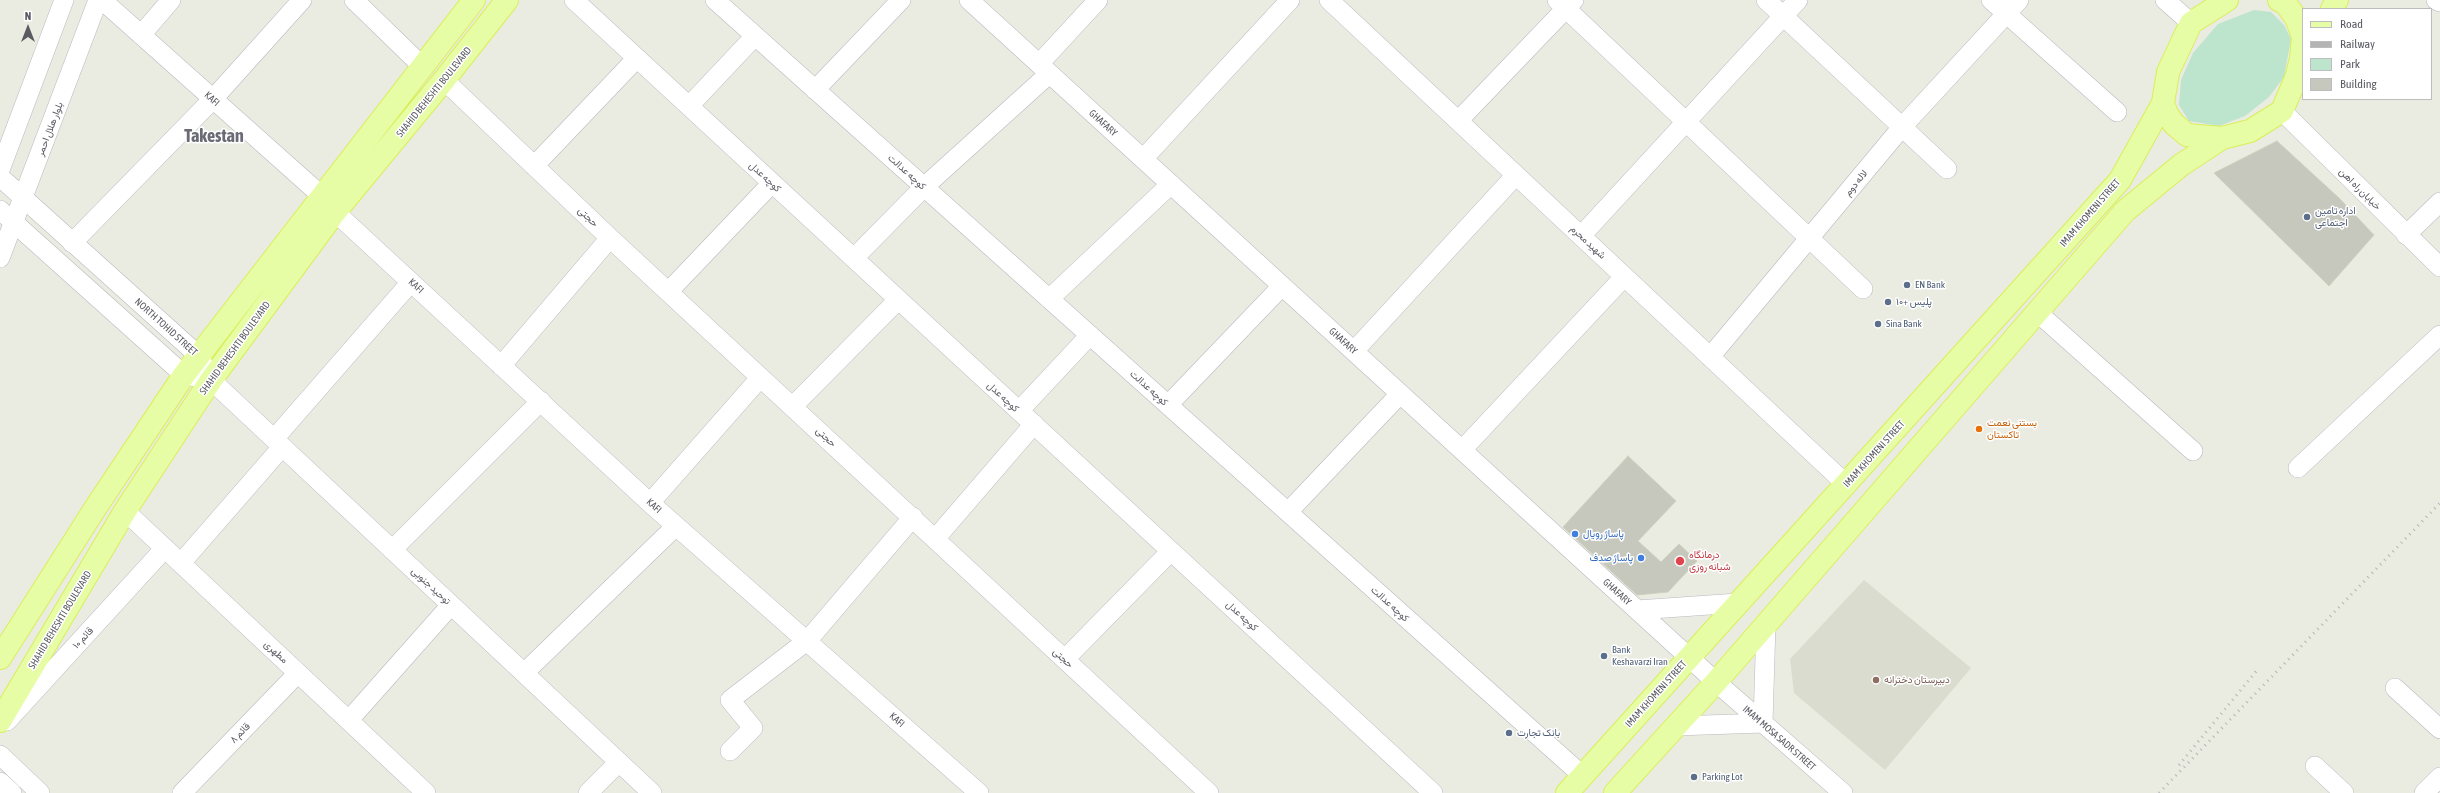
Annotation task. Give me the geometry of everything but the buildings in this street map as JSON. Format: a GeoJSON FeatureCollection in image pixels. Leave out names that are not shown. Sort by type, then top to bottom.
{"type":"FeatureCollection","features":[{"type":"Feature","properties":{"kind":"main road","name":"SHAHID BEHESHTI BOULEVARD"},"geometry":{"type":"LineString","coordinates":[[0,721],[125,511],[211,380],[422,66],[474,0]]}},
{"type":"Feature","properties":{"kind":"main road","name":"SHAHID BEHESHTI BOULEVARD"},"geometry":{"type":"LineString","coordinates":[[0,658],[96,506],[184,375],[329,205],[444,80],[507,0]]}},
{"type":"Feature","properties":{"kind":"main road"},"geometry":{"type":"LineString","coordinates":[[2227,0],[2190,23],[2168,72],[2163,103],[2167,114],[2174,124],[2187,135],[2222,138],[2250,131],[2282,111],[2296,78],[2302,57]]}},
{"type":"Feature","properties":{"kind":"main road"},"geometry":{"type":"LineString","coordinates":[[2279,0],[2286,4],[2296,18],[2302,33]]}},
{"type":"Feature","properties":{"kind":"main road","name":"IMAM KHOMENI STREET"},"geometry":{"type":"LineString","coordinates":[[1567,793],[1738,603],[1847,485],[2120,180],[2163,103]]}},
{"type":"Feature","properties":{"kind":"main road"},"geometry":{"type":"LineString","coordinates":[[1615,793],[1716,682],[2126,211],[2181,165],[2222,138]]}},
{"type":"Feature","properties":{"kind":"street"},"geometry":{"type":"LineString","coordinates":[[0,170],[64,0]]}},
{"type":"Feature","properties":{"kind":"street","name":"بلوار هلال احمر"},"geometry":{"type":"LineString","coordinates":[[0,258],[7,216],[24,199],[98,0]]}},
{"type":"Feature","properties":{"kind":"street","name":"KAFI"},"geometry":{"type":"LineString","coordinates":[[102,0],[329,205],[650,503],[808,640],[979,793]]}},
{"type":"Feature","properties":{"kind":"street"},"geometry":{"type":"LineString","coordinates":[[141,34],[171,0]]}},
{"type":"Feature","properties":{"kind":"street"},"geometry":{"type":"LineString","coordinates":[[72,243],[213,99],[302,0]]}},
{"type":"Feature","properties":{"kind":"street"},"geometry":{"type":"LineString","coordinates":[[354,0],[422,66]]}},
{"type":"Feature","properties":{"kind":"street","name":"کوچه عدل"},"geometry":{"type":"LineString","coordinates":[[574,0],[1433,793]]}},
{"type":"Feature","properties":{"kind":"street","name":"کوچه عدالت"},"geometry":{"type":"LineString","coordinates":[[715,0],[1583,776]]}},
{"type":"Feature","properties":{"kind":"street"},"geometry":{"type":"LineString","coordinates":[[815,90],[902,0]]}},
{"type":"Feature","properties":{"kind":"street","name":"GHAFARY"},"geometry":{"type":"LineString","coordinates":[[969,0],[1716,682]]}},
{"type":"Feature","properties":{"kind":"street"},"geometry":{"type":"LineString","coordinates":[[854,258],[1044,69],[1098,0]]}},
{"type":"Feature","properties":{"kind":"street"},"geometry":{"type":"LineString","coordinates":[[1143,159],[1290,0]]}},
{"type":"Feature","properties":{"kind":"street","name":"شهید محرم"},"geometry":{"type":"LineString","coordinates":[[1328,0],[1847,485]]}},
{"type":"Feature","properties":{"kind":"street"},"geometry":{"type":"LineString","coordinates":[[1766,0],[1947,169]]}},
{"type":"Feature","properties":{"kind":"street"},"geometry":{"type":"LineString","coordinates":[[1581,236],[1798,0]]}},
{"type":"Feature","properties":{"kind":"street"},"geometry":{"type":"LineString","coordinates":[[1991,0],[2117,112]]}},
{"type":"Feature","properties":{"kind":"street","name":"لاله دوم"},"geometry":{"type":"LineString","coordinates":[[1710,357],[1810,240],[1902,127],[2008,15],[2020,0]]}},
{"type":"Feature","properties":{"kind":"street"},"geometry":{"type":"LineString","coordinates":[[2165,0],[2190,23]]}},
{"type":"Feature","properties":{"kind":"street"},"geometry":{"type":"LineString","coordinates":[[2436,0],[2440,2]]}},
{"type":"Feature","properties":{"kind":"street"},"geometry":{"type":"LineString","coordinates":[[1458,121],[1566,3],[1686,121],[1863,289]]}},
{"type":"Feature","properties":{"kind":"street"},"geometry":{"type":"LineString","coordinates":[[689,106],[755,36]]}},
{"type":"Feature","properties":{"kind":"street"},"geometry":{"type":"LineString","coordinates":[[534,166],[637,58]]}},
{"type":"Feature","properties":{"kind":"street","name":"حجتی"},"geometry":{"type":"LineString","coordinates":[[444,80],[760,378],[793,406],[1209,793]]}},
{"type":"Feature","properties":{"kind":"street","name":"خیابان راه اهن"},"geometry":{"type":"LineString","coordinates":[[2282,111],[2440,267]]}},
{"type":"Feature","properties":{"kind":"street"},"geometry":{"type":"LineString","coordinates":[[1354,351],[1516,175]]}},
{"type":"Feature","properties":{"kind":"street","name":"NORTH TOHID STREET"},"geometry":{"type":"LineString","coordinates":[[0,177],[199,356],[211,380]]}},
{"type":"Feature","properties":{"kind":"street"},"geometry":{"type":"LineString","coordinates":[[669,291],[772,183]]}},
{"type":"Feature","properties":{"kind":"street"},"geometry":{"type":"LineString","coordinates":[[1049,299],[1171,184]]}},
{"type":"Feature","properties":{"kind":"street"},"geometry":{"type":"LineString","coordinates":[[2406,235],[2440,202]]}},
{"type":"Feature","properties":{"kind":"street"},"geometry":{"type":"LineString","coordinates":[[7,216],[184,375],[211,380]]}},
{"type":"Feature","properties":{"kind":"street"},"geometry":{"type":"LineString","coordinates":[[501,366],[610,238]]}},
{"type":"Feature","properties":{"kind":"street"},"geometry":{"type":"LineString","coordinates":[[1462,450],[1624,277]]}},
{"type":"Feature","properties":{"kind":"street"},"geometry":{"type":"LineString","coordinates":[[181,564],[278,443],[411,282]]}},
{"type":"Feature","properties":{"kind":"street"},"geometry":{"type":"LineString","coordinates":[[1168,405],[1282,286]]}},
{"type":"Feature","properties":{"kind":"street"},"geometry":{"type":"LineString","coordinates":[[793,406],[898,300]]}},
{"type":"Feature","properties":{"kind":"street"},"geometry":{"type":"LineString","coordinates":[[2037,312],[2193,451]]}},
{"type":"Feature","properties":{"kind":"street"},"geometry":{"type":"LineString","coordinates":[[1019,411],[1090,335]]}},
{"type":"Feature","properties":{"kind":"street"},"geometry":{"type":"LineString","coordinates":[[2298,468],[2440,335]]}},
{"type":"Feature","properties":{"kind":"street"},"geometry":{"type":"LineString","coordinates":[[650,503],[760,378]]}},
{"type":"Feature","properties":{"kind":"street","name":"توحید جنوبی"},"geometry":{"type":"LineString","coordinates":[[211,380],[652,793]]}},
{"type":"Feature","properties":{"kind":"street"},"geometry":{"type":"LineString","coordinates":[[1288,512],[1400,394]]}},
{"type":"Feature","properties":{"kind":"street"},"geometry":{"type":"LineString","coordinates":[[392,550],[541,401]]}},
{"type":"Feature","properties":{"kind":"street"},"geometry":{"type":"LineString","coordinates":[[936,539],[1034,424]]}},
{"type":"Feature","properties":{"kind":"street","name":"مطهری"},"geometry":{"type":"LineString","coordinates":[[125,511],[426,793]]}},
{"type":"Feature","properties":{"kind":"street"},"geometry":{"type":"LineString","coordinates":[[730,751],[753,728],[730,700],[808,640],[913,517]]}},
{"type":"Feature","properties":{"kind":"street"},"geometry":{"type":"LineString","coordinates":[[524,673],[676,526]]}},
{"type":"Feature","properties":{"kind":"street","name":"قائم ۱۰"},"geometry":{"type":"LineString","coordinates":[[0,728],[165,548]]}},
{"type":"Feature","properties":{"kind":"street"},"geometry":{"type":"LineString","coordinates":[[1065,659],[1171,551]]}},
{"type":"Feature","properties":{"kind":"street"},"geometry":{"type":"LineString","coordinates":[[1638,610],[1738,603]]}},
{"type":"Feature","properties":{"kind":"street"},"geometry":{"type":"LineString","coordinates":[[349,720],[451,605]]}},
{"type":"Feature","properties":{"kind":"street"},"geometry":{"type":"LineString","coordinates":[[1676,726],[1763,723],[1766,624]]}},
{"type":"Feature","properties":{"kind":"street","name":"قائم ۸"},"geometry":{"type":"LineString","coordinates":[[182,793],[298,673]]}},
{"type":"Feature","properties":{"kind":"street","name":"IMAM MOSA SADR STREET"},"geometry":{"type":"LineString","coordinates":[[1716,682],[1843,793]]}},
{"type":"Feature","properties":{"kind":"street"},"geometry":{"type":"LineString","coordinates":[[2396,688],[2440,729]]}},
{"type":"Feature","properties":{"kind":"street"},"geometry":{"type":"LineString","coordinates":[[0,755],[40,793]]}},
{"type":"Feature","properties":{"kind":"street"},"geometry":{"type":"LineString","coordinates":[[588,793],[619,762]]}},
{"type":"Feature","properties":{"kind":"street"},"geometry":{"type":"LineString","coordinates":[[2315,766],[2344,793]]}},
{"type":"Feature","properties":{"kind":"street"},"geometry":{"type":"LineString","coordinates":[[2424,793],[2440,777]]}},
{"type":"Feature","properties":{"kind":"street"},"geometry":{"type":"LineString","coordinates":[[0,782],[12,793]]}},
{"type":"Feature","properties":{"kind":"shaded area","name":"دبیرستان دخترانه"},"geometry":{"type":"Polygon","coordinates":[[[1864,580],[1971,668],[1885,770],[1794,693],[1790,659],[1864,580]]]}},
{"type":"Feature","properties":{"kind":"green space"},"geometry":{"type":"Polygon","coordinates":[[[2254,10],[2271,12],[2284,25],[2291,39],[2284,77],[2269,97],[2245,116],[2219,126],[2189,121],[2179,105],[2181,80],[2193,53],[2218,24],[2254,10]]]}},
{"type":"Feature","properties":{"kind":"railway"},"geometry":{"type":"LineString","coordinates":[[2159,793],[2440,503]]}},
{"type":"Feature","properties":{"kind":"railway"},"geometry":{"type":"LineString","coordinates":[[2179,765],[2258,669]]}},
{"type":"Feature","properties":{"kind":"place","name":"اداره تامین اجتماعی"},"geometry":{"type":"Point","coordinates":[2307,217]}},
{"type":"Feature","properties":{"kind":"place","name":"EN Bank"},"geometry":{"type":"Point","coordinates":[1907,285]}},
{"type":"Feature","properties":{"kind":"place","name":"پلیس +۱۰"},"geometry":{"type":"Point","coordinates":[1888,302]}},
{"type":"Feature","properties":{"kind":"place","name":"Sina Bank"},"geometry":{"type":"Point","coordinates":[1878,324]}},
{"type":"Feature","properties":{"kind":"place","name":"بستنی نعمت تاکستان"},"geometry":{"type":"Point","coordinates":[1979,429]}},
{"type":"Feature","properties":{"kind":"place","name":"پاساژ رویال"},"geometry":{"type":"Point","coordinates":[1575,534]}},
{"type":"Feature","properties":{"kind":"place","name":"پاساژ صدف"},"geometry":{"type":"Point","coordinates":[1641,558]}},
{"type":"Feature","properties":{"kind":"place","name":"درمانگاه شبانه روزی"},"geometry":{"type":"Point","coordinates":[1680,561]}},
{"type":"Feature","properties":{"kind":"place","name":"Bank Keshavarzi Iran"},"geometry":{"type":"Point","coordinates":[1604,656]}},
{"type":"Feature","properties":{"kind":"place","name":"دبیرستان دخترانه"},"geometry":{"type":"Point","coordinates":[1876,680]}},
{"type":"Feature","properties":{"kind":"place","name":"بانک تجارت"},"geometry":{"type":"Point","coordinates":[1509,733]}},
{"type":"Feature","properties":{"kind":"place","name":"Parking Lot"},"geometry":{"type":"Point","coordinates":[1694,777]}},
{"type":"Feature","properties":{"kind":"district","name":"Takestan"},"geometry":{"type":"Point","coordinates":[214,136]}}]}
